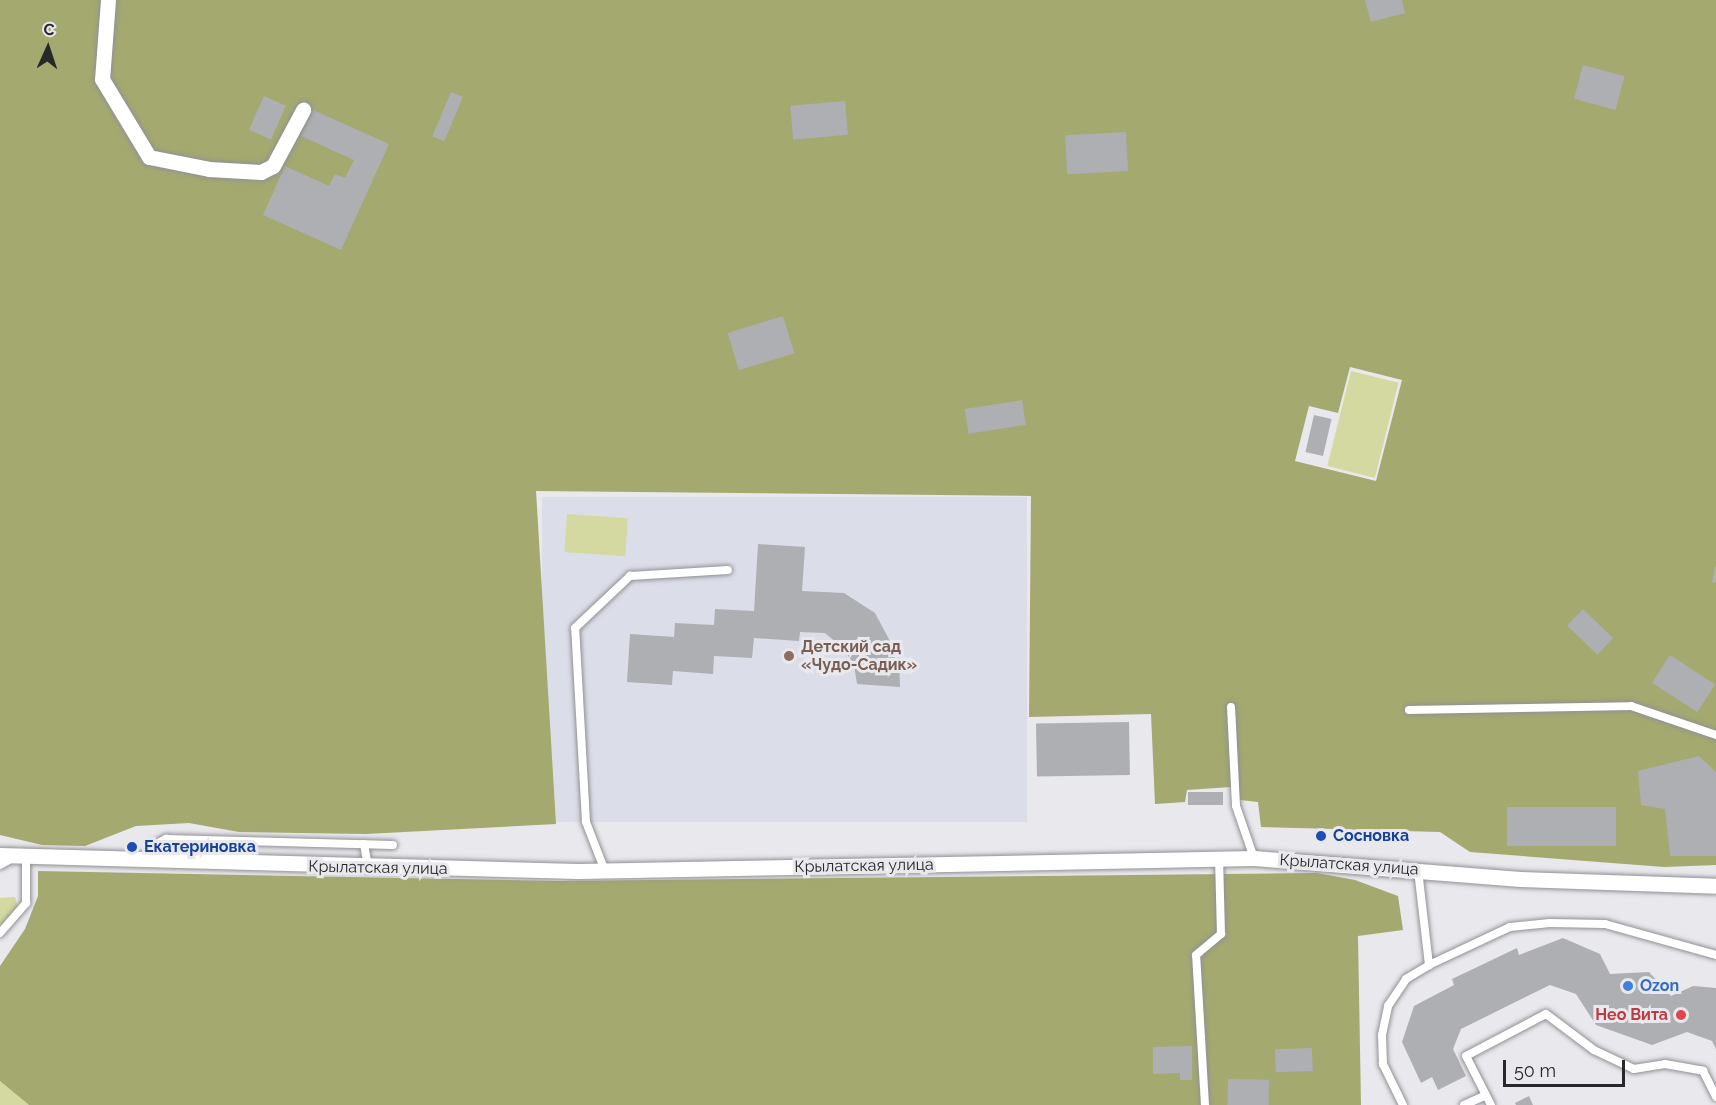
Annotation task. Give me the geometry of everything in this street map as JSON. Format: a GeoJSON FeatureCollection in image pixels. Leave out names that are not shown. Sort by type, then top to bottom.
{"type":"FeatureCollection","features":[{"type":"Feature","properties":{"kind":"street"},"geometry":{"type":"LineString","coordinates":[[108,0],[102,79],[149,157],[209,170],[261,172],[273,166],[303,110]]}},
{"type":"Feature","properties":{"kind":"street","name":"Крылатская улица"},"geometry":{"type":"LineString","coordinates":[[9,860],[605,871],[1254,858],[1418,870],[1716,886]]}},
{"type":"Feature","properties":{"kind":"lane"},"geometry":{"type":"LineString","coordinates":[[605,871],[586,822],[575,628],[630,576],[728,570]]}},
{"type":"Feature","properties":{"kind":"lane"},"geometry":{"type":"LineString","coordinates":[[1409,710],[1631,706],[1716,735]]}},
{"type":"Feature","properties":{"kind":"lane"},"geometry":{"type":"LineString","coordinates":[[1232,707],[1236,806],[1254,858]]}},
{"type":"Feature","properties":{"kind":"lane"},"geometry":{"type":"LineString","coordinates":[[152,862],[152,846],[166,839],[393,845]]}},
{"type":"Feature","properties":{"kind":"lane"},"geometry":{"type":"LineString","coordinates":[[364,844],[368,868]]}},
{"type":"Feature","properties":{"kind":"lane"},"geometry":{"type":"LineString","coordinates":[[1205,1105],[1196,956],[1221,934],[1219,859]]}},
{"type":"Feature","properties":{"kind":"lane"},"geometry":{"type":"LineString","coordinates":[[0,933],[26,903],[9,860]]}},
{"type":"Feature","properties":{"kind":"lane"},"geometry":{"type":"LineString","coordinates":[[1418,870],[1429,965]]}},
{"type":"Feature","properties":{"kind":"lane"},"geometry":{"type":"LineString","coordinates":[[1403,1105],[1383,1064],[1382,1035],[1394,997],[1406,979],[1429,965],[1510,927],[1550,923],[1626,928],[1716,955]]}},
{"type":"Feature","properties":{"kind":"lane"},"geometry":{"type":"LineString","coordinates":[[1491,1105],[1466,1056],[1546,1014],[1594,1050],[1634,1069],[1665,1064],[1703,1071],[1716,1097]]}},
{"type":"Feature","properties":{"kind":"lane"},"geometry":{"type":"LineString","coordinates":[[1464,1105],[1486,1095]]}},
{"type":"Feature","properties":{"kind":"shaded area","name":"Детский сад «Чудо-Садик»"},"geometry":{"type":"Polygon","coordinates":[[[542,497],[1027,497],[1027,822],[542,822],[542,497]]]}},
{"type":"Feature","properties":{"kind":"green space"},"geometry":{"type":"Polygon","coordinates":[[[0,0],[1716,0],[1716,865],[1664,867],[1470,852],[1440,832],[1261,827],[1258,802],[1240,800],[1231,787],[1187,790],[1185,802],[1155,804],[1151,714],[1029,717],[1031,496],[536,491],[556,824],[366,834],[239,832],[189,823],[136,826],[85,846],[42,845],[0,835],[0,0]],[[1350,367],[1338,413],[1309,406],[1295,461],[1376,481],[1402,380],[1350,367]]]}},
{"type":"Feature","properties":{"kind":"green space"},"geometry":{"type":"Polygon","coordinates":[[[1351,371],[1399,383],[1375,478],[1327,466],[1351,371]]]}},
{"type":"Feature","properties":{"kind":"green space"},"geometry":{"type":"Polygon","coordinates":[[[567,514],[628,518],[625,556],[564,552],[567,514]]]}},
{"type":"Feature","properties":{"kind":"green space"},"geometry":{"type":"Polygon","coordinates":[[[38,871],[560,881],[1317,873],[1355,880],[1398,896],[1403,930],[1358,936],[1361,1105],[29,1105],[0,1081],[0,966],[25,929],[38,896],[38,871]]]}},
{"type":"Feature","properties":{"kind":"green space"},"geometry":{"type":"Polygon","coordinates":[[[15,897],[18,908],[0,926],[0,898],[15,897]]]}},
{"type":"Feature","properties":{"kind":"green space"},"geometry":{"type":"Polygon","coordinates":[[[0,1081],[29,1105],[0,1105],[0,1081]]]}},
{"type":"Feature","properties":{"kind":"building"},"geometry":{"type":"Polygon","coordinates":[[[1365,0],[1402,0],[1405,13],[1371,22],[1365,0]]]}},
{"type":"Feature","properties":{"kind":"building"},"geometry":{"type":"Polygon","coordinates":[[[1583,65],[1625,76],[1615,110],[1574,99],[1583,65]]]}},
{"type":"Feature","properties":{"kind":"building"},"geometry":{"type":"Polygon","coordinates":[[[451,92],[463,97],[444,141],[432,136],[451,92]]]}},
{"type":"Feature","properties":{"kind":"building"},"geometry":{"type":"Polygon","coordinates":[[[264,96],[286,106],[271,140],[249,130],[264,96]]]}},
{"type":"Feature","properties":{"kind":"building"},"geometry":{"type":"Polygon","coordinates":[[[845,101],[848,135],[793,140],[790,106],[845,101]]]}},
{"type":"Feature","properties":{"kind":"building"},"geometry":{"type":"Polygon","coordinates":[[[313,110],[389,144],[341,250],[263,215],[285,166],[329,186],[335,174],[345,178],[354,160],[301,136],[313,110]]]}},
{"type":"Feature","properties":{"kind":"building"},"geometry":{"type":"Polygon","coordinates":[[[1126,132],[1128,171],[1067,174],[1065,135],[1126,132]]]}},
{"type":"Feature","properties":{"kind":"building"},"geometry":{"type":"Polygon","coordinates":[[[783,316],[794,353],[739,370],[728,333],[783,316]]]}},
{"type":"Feature","properties":{"kind":"building"},"geometry":{"type":"Polygon","coordinates":[[[1022,400],[1026,425],[969,434],[965,409],[1022,400]]]}},
{"type":"Feature","properties":{"kind":"building"},"geometry":{"type":"Polygon","coordinates":[[[1314,415],[1332,419],[1323,456],[1305,452],[1314,415]]]}},
{"type":"Feature","properties":{"kind":"building"},"geometry":{"type":"Polygon","coordinates":[[[758,544],[805,547],[802,591],[844,593],[875,613],[899,658],[900,687],[857,684],[854,665],[844,649],[825,633],[800,632],[799,641],[754,638],[752,658],[714,656],[713,674],[673,671],[672,685],[627,682],[630,634],[674,637],[675,623],[714,625],[715,609],[754,611],[758,544]]]}},
{"type":"Feature","properties":{"kind":"building"},"geometry":{"type":"Polygon","coordinates":[[[1716,567],[1716,583],[1712,582],[1716,567]]]}},
{"type":"Feature","properties":{"kind":"building"},"geometry":{"type":"Polygon","coordinates":[[[1583,609],[1613,638],[1597,655],[1567,626],[1583,609]]]}},
{"type":"Feature","properties":{"kind":"building"},"geometry":{"type":"Polygon","coordinates":[[[1670,655],[1715,684],[1697,712],[1652,683],[1670,655]]]}},
{"type":"Feature","properties":{"kind":"building"},"geometry":{"type":"Polygon","coordinates":[[[1129,722],[1130,775],[1037,777],[1036,724],[1129,722]]]}},
{"type":"Feature","properties":{"kind":"building"},"geometry":{"type":"Polygon","coordinates":[[[1699,756],[1716,772],[1716,856],[1670,856],[1665,809],[1641,805],[1638,771],[1699,756]]]}},
{"type":"Feature","properties":{"kind":"building"},"geometry":{"type":"Polygon","coordinates":[[[1188,792],[1223,792],[1223,805],[1188,805],[1188,792]]]}},
{"type":"Feature","properties":{"kind":"building"},"geometry":{"type":"Polygon","coordinates":[[[1507,807],[1616,807],[1616,846],[1507,846],[1507,807]]]}},
{"type":"Feature","properties":{"kind":"building"},"geometry":{"type":"Polygon","coordinates":[[[1563,938],[1600,954],[1610,974],[1649,972],[1671,996],[1693,986],[1716,988],[1716,1049],[1712,1041],[1687,1032],[1652,1045],[1596,1025],[1576,994],[1550,985],[1461,1029],[1453,1049],[1466,1076],[1438,1090],[1432,1077],[1421,1083],[1402,1042],[1414,1006],[1454,985],[1452,979],[1517,948],[1519,955],[1563,938]]]}},
{"type":"Feature","properties":{"kind":"building"},"geometry":{"type":"Polygon","coordinates":[[[1192,1046],[1192,1080],[1180,1080],[1180,1073],[1153,1074],[1153,1047],[1192,1046]]]}},
{"type":"Feature","properties":{"kind":"building"},"geometry":{"type":"Polygon","coordinates":[[[1312,1048],[1313,1071],[1276,1072],[1275,1049],[1312,1048]]]}},
{"type":"Feature","properties":{"kind":"building"},"geometry":{"type":"Polygon","coordinates":[[[1228,1079],[1269,1080],[1269,1105],[1228,1105],[1228,1079]]]}},
{"type":"Feature","properties":{"kind":"building"},"geometry":{"type":"Polygon","coordinates":[[[1529,1096],[1533,1105],[1516,1105],[1515,1103],[1529,1096]]]}},
{"type":"Feature","properties":{"kind":"place","name":"Детский сад «Чудо-Садик»"},"geometry":{"type":"Point","coordinates":[789,656]}},
{"type":"Feature","properties":{"kind":"place","name":"Сосновка"},"geometry":{"type":"Point","coordinates":[1321,836]}},
{"type":"Feature","properties":{"kind":"place","name":"Екатериновка"},"geometry":{"type":"Point","coordinates":[132,847]}},
{"type":"Feature","properties":{"kind":"place","name":"Ozon"},"geometry":{"type":"Point","coordinates":[1628,986]}},
{"type":"Feature","properties":{"kind":"place","name":"Нео Вита"},"geometry":{"type":"Point","coordinates":[1681,1015]}}]}
